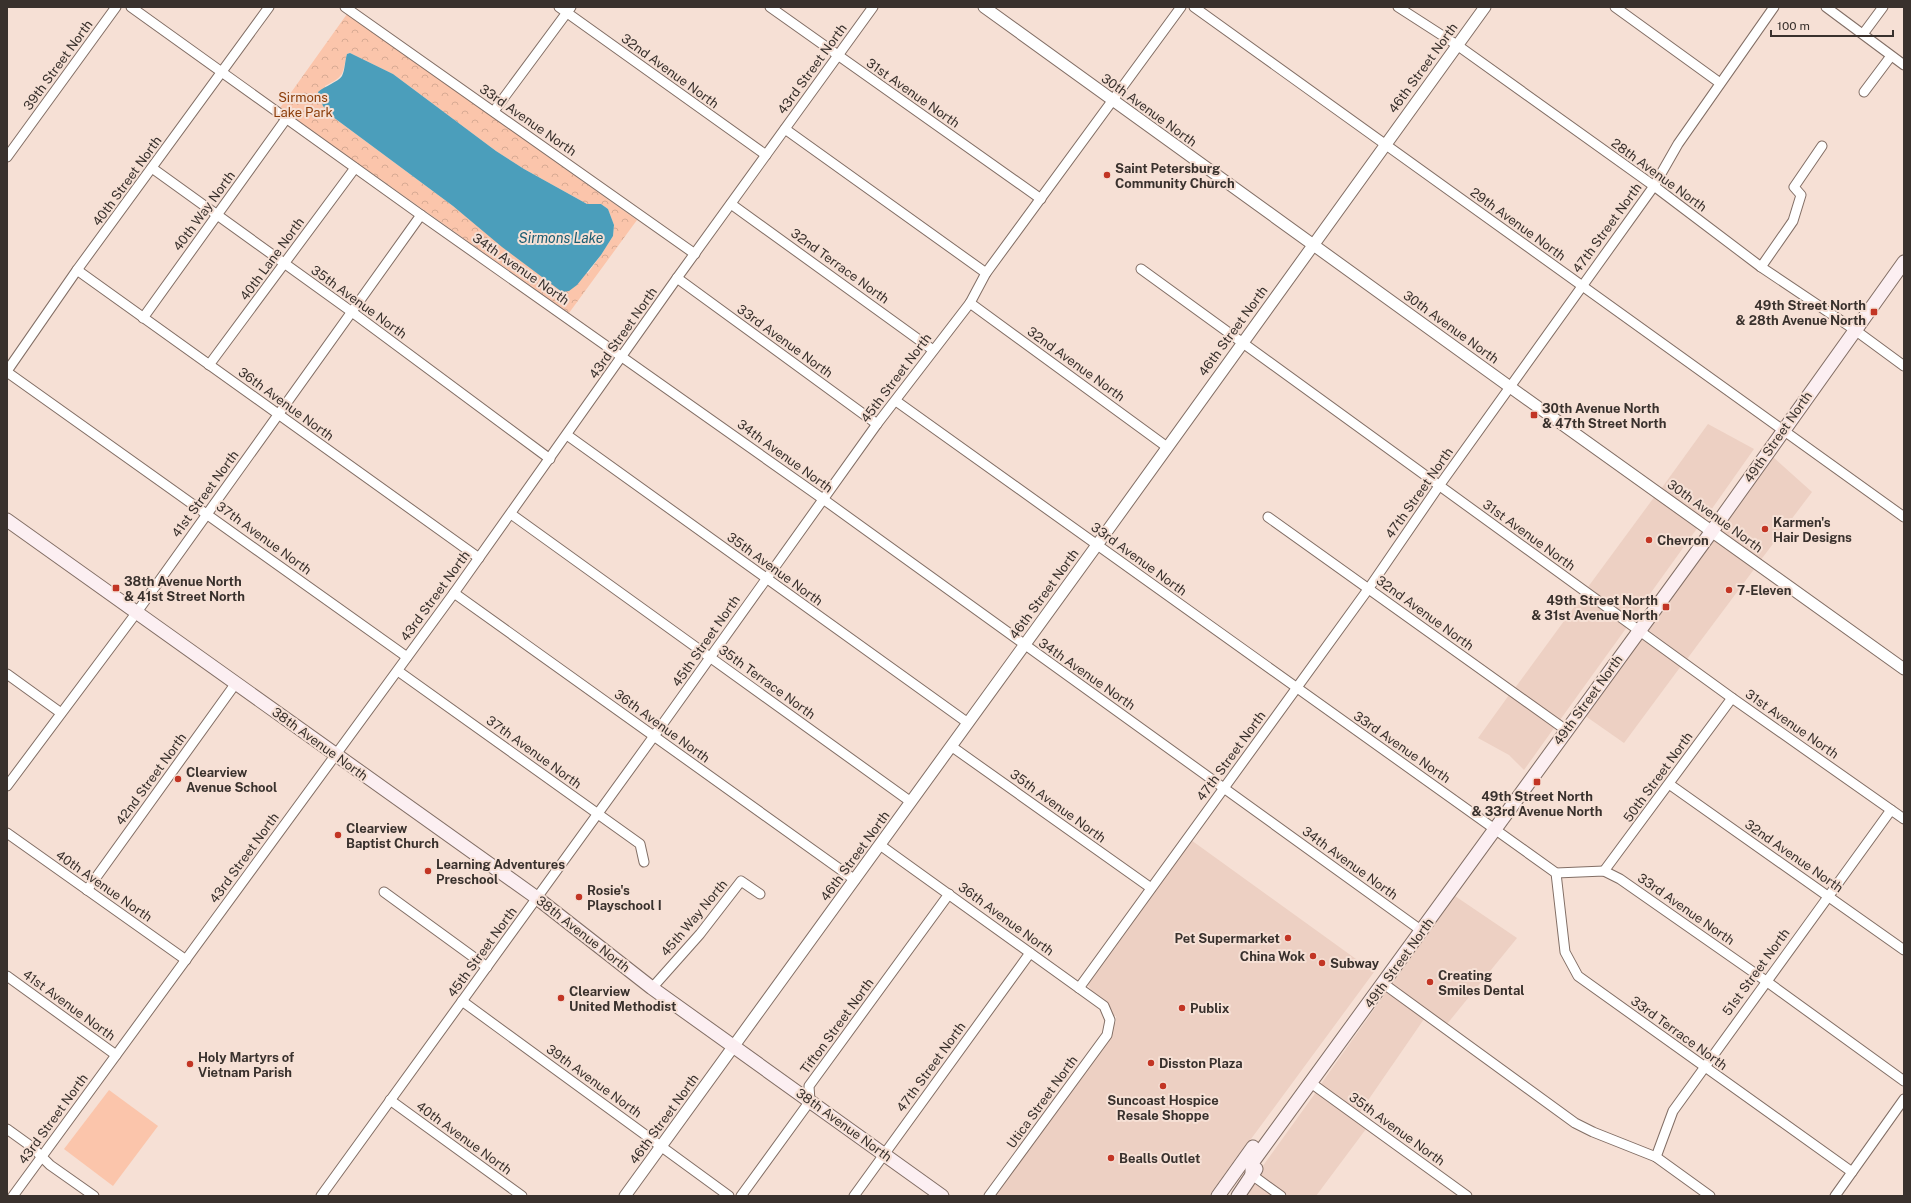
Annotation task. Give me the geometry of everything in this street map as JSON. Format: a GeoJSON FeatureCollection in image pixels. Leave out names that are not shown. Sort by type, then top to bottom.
{"type":"FeatureCollection","features":[{"type":"Feature","properties":{"kind":"main road","name":"49th Street North"},"geometry":{"type":"LineString","coordinates":[[1238,1196],[1269,1150],[1271,1138],[1712,531],[1904,262]]}},
{"type":"Feature","properties":{"kind":"main road","name":"38th Avenue North"},"geometry":{"type":"LineString","coordinates":[[7,520],[537,898],[652,988],[735,1046],[942,1196]]}},
{"type":"Feature","properties":{"kind":"main road"},"geometry":{"type":"LineString","coordinates":[[1218,1196],[1257,1141],[1271,1138]]}},
{"type":"Feature","properties":{"kind":"main road"},"geometry":{"type":"LineString","coordinates":[[1229,1180],[1244,1175],[1252,1175]]}},
{"type":"Feature","properties":{"kind":"street","name":"39th Street North"},"geometry":{"type":"LineString","coordinates":[[7,157],[116,7]]}},
{"type":"Feature","properties":{"kind":"street","name":"34th Avenue North"},"geometry":{"type":"LineString","coordinates":[[131,7],[421,215],[823,499],[1422,931]]}},
{"type":"Feature","properties":{"kind":"street","name":"40th Street North"},"geometry":{"type":"LineString","coordinates":[[7,371],[77,270],[269,7]]}},
{"type":"Feature","properties":{"kind":"street","name":"33rd Avenue North"},"geometry":{"type":"LineString","coordinates":[[345,7],[695,254]]}},
{"type":"Feature","properties":{"kind":"street","name":"32nd Avenue North"},"geometry":{"type":"LineString","coordinates":[[559,7],[569,10],[766,155]]}},
{"type":"Feature","properties":{"kind":"street","name":"31st Avenue North"},"geometry":{"type":"LineString","coordinates":[[770,7],[1041,199]]}},
{"type":"Feature","properties":{"kind":"street","name":"43rd Street North"},"geometry":{"type":"LineString","coordinates":[[13,1196],[398,671],[567,436],[677,278],[873,7]]}},
{"type":"Feature","properties":{"kind":"street","name":"30th Avenue North"},"geometry":{"type":"LineString","coordinates":[[984,7],[1510,387],[1904,669]]}},
{"type":"Feature","properties":{"kind":"street","name":"45th Street North"},"geometry":{"type":"LineString","coordinates":[[321,1196],[488,967],[877,424],[970,302],[986,273],[1113,101],[1180,7]]}},
{"type":"Feature","properties":{"kind":"street","name":"29th Avenue North"},"geometry":{"type":"LineString","coordinates":[[1194,7],[1904,517]]}},
{"type":"Feature","properties":{"kind":"street","name":"28th Avenue North"},"geometry":{"type":"LineString","coordinates":[[1398,7],[1457,45],[1654,186],[1761,267],[1855,330],[1904,366]]}},
{"type":"Feature","properties":{"kind":"street","name":"46th Street North"},"geometry":{"type":"LineString","coordinates":[[625,1196],[1098,545],[1484,7]]}},
{"type":"Feature","properties":{"kind":"street"},"geometry":{"type":"LineString","coordinates":[[1615,7],[1720,83]]}},
{"type":"Feature","properties":{"kind":"street","name":"47th Street North"},"geometry":{"type":"LineString","coordinates":[[1079,988],[1295,688],[1369,588],[1439,486],[1654,186],[1678,144],[1774,7]]}},
{"type":"Feature","properties":{"kind":"street"},"geometry":{"type":"LineString","coordinates":[[1826,7],[1904,65]]}},
{"type":"Feature","properties":{"kind":"street"},"geometry":{"type":"LineString","coordinates":[[1864,34],[1883,7]]}},
{"type":"Feature","properties":{"kind":"street"},"geometry":{"type":"LineString","coordinates":[[494,111],[569,10]]}},
{"type":"Feature","properties":{"kind":"street"},"geometry":{"type":"LineString","coordinates":[[1864,92],[1891,56]]}},
{"type":"Feature","properties":{"kind":"street","name":"40th Way North"},"geometry":{"type":"LineString","coordinates":[[143,318],[286,119]]}},
{"type":"Feature","properties":{"kind":"street"},"geometry":{"type":"LineString","coordinates":[[785,129],[986,273]]}},
{"type":"Feature","properties":{"kind":"street"},"geometry":{"type":"LineString","coordinates":[[1761,267],[1793,221],[1800,195],[1794,187],[1822,146]]}},
{"type":"Feature","properties":{"kind":"street","name":"35th Avenue North"},"geometry":{"type":"LineString","coordinates":[[152,168],[352,312],[550,459]]}},
{"type":"Feature","properties":{"kind":"street","name":"40th Lane North"},"geometry":{"type":"LineString","coordinates":[[209,365],[355,168]]}},
{"type":"Feature","properties":{"kind":"street","name":"32nd Terrace North"},"geometry":{"type":"LineString","coordinates":[[731,204],[933,350]]}},
{"type":"Feature","properties":{"kind":"street","name":"41st Street North"},"geometry":{"type":"LineString","coordinates":[[7,786],[136,612],[421,215]]}},
{"type":"Feature","properties":{"kind":"street","name":"31st Avenue North"},"geometry":{"type":"LineString","coordinates":[[1141,269],[1732,698],[1904,819]]}},
{"type":"Feature","properties":{"kind":"street","name":"36th Avenue North"},"geometry":{"type":"LineString","coordinates":[[77,270],[479,558]]}},
{"type":"Feature","properties":{"kind":"street","name":"33rd Avenue North"},"geometry":{"type":"LineString","coordinates":[[677,278],[877,424]]}},
{"type":"Feature","properties":{"kind":"street","name":"32nd Avenue North"},"geometry":{"type":"LineString","coordinates":[[970,302],[1167,447]]}},
{"type":"Feature","properties":{"kind":"street","name":"37th Avenue North"},"geometry":{"type":"LineString","coordinates":[[7,371],[407,657]]}},
{"type":"Feature","properties":{"kind":"street","name":"33rd Avenue North"},"geometry":{"type":"LineString","coordinates":[[896,401],[1295,688],[1556,873]]}},
{"type":"Feature","properties":{"kind":"street","name":"35th Avenue North"},"geometry":{"type":"LineString","coordinates":[[567,436],[968,723]]}},
{"type":"Feature","properties":{"kind":"street","name":"35th Terrace North"},"geometry":{"type":"LineString","coordinates":[[511,514],[911,802]]}},
{"type":"Feature","properties":{"kind":"street","name":"32nd Avenue North"},"geometry":{"type":"LineString","coordinates":[[1268,517],[1566,730]]}},
{"type":"Feature","properties":{"kind":"street","name":"36th Avenue North"},"geometry":{"type":"LineString","coordinates":[[454,593],[855,880]]}},
{"type":"Feature","properties":{"kind":"street","name":"37th Avenue North"},"geometry":{"type":"LineString","coordinates":[[398,671],[640,844],[644,862]]}},
{"type":"Feature","properties":{"kind":"street"},"geometry":{"type":"LineString","coordinates":[[7,674],[61,713]]}},
{"type":"Feature","properties":{"kind":"street","name":"42nd Street North"},"geometry":{"type":"LineString","coordinates":[[87,890],[236,682]]}},
{"type":"Feature","properties":{"kind":"street","name":"50th Street North"},"geometry":{"type":"LineString","coordinates":[[1604,870],[1732,698]]}},
{"type":"Feature","properties":{"kind":"street","name":"35th Avenue North"},"geometry":{"type":"LineString","coordinates":[[951,746],[1151,888]]}},
{"type":"Feature","properties":{"kind":"street","name":"32nd Avenue North"},"geometry":{"type":"LineString","coordinates":[[1669,784],[1904,950]]}},
{"type":"Feature","properties":{"kind":"street","name":"51st Street North"},"geometry":{"type":"LineString","coordinates":[[1656,1157],[1673,1111],[1827,895],[1891,810]]}},
{"type":"Feature","properties":{"kind":"street","name":"40th Avenue North"},"geometry":{"type":"LineString","coordinates":[[7,833],[186,960]]}},
{"type":"Feature","properties":{"kind":"street","name":"36th Avenue North"},"geometry":{"type":"LineString","coordinates":[[880,845],[1104,1006],[1110,1020]]}},
{"type":"Feature","properties":{"kind":"street","name":"33rd Avenue North"},"geometry":{"type":"LineString","coordinates":[[1604,870],[1620,879],[1766,981],[1904,1081]]}},
{"type":"Feature","properties":{"kind":"street"},"geometry":{"type":"LineString","coordinates":[[1556,873],[1604,870]]}},
{"type":"Feature","properties":{"kind":"street","name":"33rd Terrace North"},"geometry":{"type":"LineString","coordinates":[[1556,873],[1565,952],[1578,976],[1852,1172]]}},
{"type":"Feature","properties":{"kind":"street","name":"45th Way North"},"geometry":{"type":"LineString","coordinates":[[652,988],[700,934],[741,881],[760,894]]}},
{"type":"Feature","properties":{"kind":"street"},"geometry":{"type":"LineString","coordinates":[[384,892],[488,967]]}},
{"type":"Feature","properties":{"kind":"street","name":"Tifton Street North"},"geometry":{"type":"LineString","coordinates":[[810,1101],[809,1086],[949,894]]}},
{"type":"Feature","properties":{"kind":"street","name":"47th Street North"},"geometry":{"type":"LineString","coordinates":[[854,1196],[1030,953]]}},
{"type":"Feature","properties":{"kind":"street","name":"41st Avenue North"},"geometry":{"type":"LineString","coordinates":[[7,976],[116,1055]]}},
{"type":"Feature","properties":{"kind":"street"},"geometry":{"type":"LineString","coordinates":[[1384,984],[1575,1123],[1593,1132],[1656,1157],[1710,1196]]}},
{"type":"Feature","properties":{"kind":"street","name":"39th Avenue North"},"geometry":{"type":"LineString","coordinates":[[462,1001],[729,1196]]}},
{"type":"Feature","properties":{"kind":"street","name":"Utica Street North"},"geometry":{"type":"LineString","coordinates":[[989,1196],[1107,1035],[1110,1020]]}},
{"type":"Feature","properties":{"kind":"street","name":"35th Avenue North"},"geometry":{"type":"LineString","coordinates":[[1311,1083],[1467,1196]]}},
{"type":"Feature","properties":{"kind":"street"},"geometry":{"type":"LineString","coordinates":[[1835,1196],[1904,1099]]}},
{"type":"Feature","properties":{"kind":"street","name":"40th Avenue North"},"geometry":{"type":"LineString","coordinates":[[390,1100],[522,1196]]}},
{"type":"Feature","properties":{"kind":"street"},"geometry":{"type":"LineString","coordinates":[[741,1196],[810,1101]]}},
{"type":"Feature","properties":{"kind":"street"},"geometry":{"type":"LineString","coordinates":[[7,1129],[42,1156],[50,1165],[94,1196]]}},
{"type":"Feature","properties":{"kind":"street"},"geometry":{"type":"LineString","coordinates":[[1252,1175],[1281,1196]]}},
{"type":"Feature","properties":{"kind":"shaded area"},"geometry":{"type":"Polygon","coordinates":[[[1708,424],[1754,449],[1704,520],[1661,489],[1708,424]]]}},
{"type":"Feature","properties":{"kind":"shaded area"},"geometry":{"type":"Polygon","coordinates":[[[1772,456],[1812,492],[1760,561],[1719,530],[1772,456]]]}},
{"type":"Feature","properties":{"kind":"shaded area"},"geometry":{"type":"Polygon","coordinates":[[[1655,496],[1698,527],[1632,619],[1588,587],[1655,496]]]}},
{"type":"Feature","properties":{"kind":"shaded area"},"geometry":{"type":"Polygon","coordinates":[[[1713,538],[1755,568],[1687,659],[1647,629],[1713,538]]]}},
{"type":"Feature","properties":{"kind":"shaded area"},"geometry":{"type":"Polygon","coordinates":[[[1583,595],[1627,627],[1560,720],[1515,688],[1583,595]]]}},
{"type":"Feature","properties":{"kind":"shaded area"},"geometry":{"type":"Polygon","coordinates":[[[1641,637],[1681,666],[1624,743],[1584,715],[1641,637]]]}},
{"type":"Feature","properties":{"kind":"shaded area"},"geometry":{"type":"Polygon","coordinates":[[[1509,695],[1554,728],[1524,770],[1509,755],[1478,738],[1509,695]]]}},
{"type":"Feature","properties":{"kind":"shaded area"},"geometry":{"type":"Polygon","coordinates":[[[1191,840],[1374,972],[1209,1196],[994,1196],[1111,1036],[1114,1023],[1116,1022],[1116,1016],[1113,1016],[1107,1002],[1094,994],[1087,984],[1191,840]]]}},
{"type":"Feature","properties":{"kind":"shaded area"},"geometry":{"type":"Polygon","coordinates":[[[1455,896],[1517,938],[1447,1024],[1392,984],[1455,896]]]}},
{"type":"Feature","properties":{"kind":"shaded area"},"geometry":{"type":"Polygon","coordinates":[[[1387,991],[1424,1019],[1360,1112],[1321,1084],[1387,991]]]}},
{"type":"Feature","properties":{"kind":"shaded area"},"geometry":{"type":"Polygon","coordinates":[[[1316,1092],[1366,1129],[1316,1196],[1289,1196],[1257,1174],[1316,1092]]]}},
{"type":"Feature","properties":{"kind":"shaded area"},"geometry":{"type":"Polygon","coordinates":[[[1252,1182],[1273,1196],[1243,1196],[1252,1182]]]}},
{"type":"Feature","properties":{"kind":"green space","name":"Sirmons Lake Park"},"geometry":{"type":"Polygon","coordinates":[[[347,14],[637,220],[569,313],[280,108],[347,14]],[[350,53],[347,54],[342,74],[336,80],[325,86],[333,117],[453,206],[550,283],[588,273],[613,236],[614,225],[608,209],[601,204],[587,204],[524,169],[496,151],[393,74],[350,53]]]}},
{"type":"Feature","properties":{"kind":"green space"},"geometry":{"type":"Polygon","coordinates":[[[109,1090],[158,1126],[113,1186],[64,1149],[109,1090]]]}},
{"type":"Feature","properties":{"kind":"water","name":"Sirmons Lake"},"geometry":{"type":"Polygon","coordinates":[[[350,53],[393,74],[496,151],[524,169],[587,204],[601,204],[608,209],[614,225],[613,236],[601,255],[577,285],[569,291],[562,292],[502,247],[453,206],[333,117],[323,106],[318,92],[342,76],[347,54],[350,53]]]}},
{"type":"Feature","properties":{"kind":"place","name":"Saint Petersburg Community Church"},"geometry":{"type":"Point","coordinates":[1107,175]}},
{"type":"Feature","properties":{"kind":"place","name":"49th Street North & 28th Avenue North"},"geometry":{"type":"Point","coordinates":[1874,312]}},
{"type":"Feature","properties":{"kind":"place","name":"30th Avenue North & 47th Street North"},"geometry":{"type":"Point","coordinates":[1534,415]}},
{"type":"Feature","properties":{"kind":"place","name":"Karmen's Hair Designs"},"geometry":{"type":"Point","coordinates":[1765,529]}},
{"type":"Feature","properties":{"kind":"place","name":"Chevron"},"geometry":{"type":"Point","coordinates":[1649,540]}},
{"type":"Feature","properties":{"kind":"place","name":"38th Avenue North & 41st Street North"},"geometry":{"type":"Point","coordinates":[116,588]}},
{"type":"Feature","properties":{"kind":"place","name":"7-Eleven"},"geometry":{"type":"Point","coordinates":[1729,590]}},
{"type":"Feature","properties":{"kind":"place","name":"49th Street North & 31st Avenue North"},"geometry":{"type":"Point","coordinates":[1666,607]}},
{"type":"Feature","properties":{"kind":"place","name":"Clearview Avenue School"},"geometry":{"type":"Point","coordinates":[178,779]}},
{"type":"Feature","properties":{"kind":"place","name":"49th Street North & 33rd Avenue North"},"geometry":{"type":"Point","coordinates":[1537,782]}},
{"type":"Feature","properties":{"kind":"place","name":"Clearview Baptist Church"},"geometry":{"type":"Point","coordinates":[338,835]}},
{"type":"Feature","properties":{"kind":"place","name":"Learning Adventures Preschool"},"geometry":{"type":"Point","coordinates":[428,871]}},
{"type":"Feature","properties":{"kind":"place","name":"Rosie's Playschool I"},"geometry":{"type":"Point","coordinates":[579,897]}},
{"type":"Feature","properties":{"kind":"place","name":"Pet Supermarket"},"geometry":{"type":"Point","coordinates":[1288,938]}},
{"type":"Feature","properties":{"kind":"place","name":"China Wok"},"geometry":{"type":"Point","coordinates":[1313,956]}},
{"type":"Feature","properties":{"kind":"place","name":"Subway"},"geometry":{"type":"Point","coordinates":[1322,963]}},
{"type":"Feature","properties":{"kind":"place","name":"Creating Smiles Dental"},"geometry":{"type":"Point","coordinates":[1430,982]}},
{"type":"Feature","properties":{"kind":"place","name":"Clearview United Methodist"},"geometry":{"type":"Point","coordinates":[561,998]}},
{"type":"Feature","properties":{"kind":"place","name":"Publix"},"geometry":{"type":"Point","coordinates":[1182,1008]}},
{"type":"Feature","properties":{"kind":"place","name":"Disston Plaza"},"geometry":{"type":"Point","coordinates":[1151,1063]}},
{"type":"Feature","properties":{"kind":"place","name":"Holy Martyrs of Vietnam Parish"},"geometry":{"type":"Point","coordinates":[190,1064]}},
{"type":"Feature","properties":{"kind":"place","name":"Suncoast Hospice Resale Shoppe"},"geometry":{"type":"Point","coordinates":[1163,1086]}},
{"type":"Feature","properties":{"kind":"place","name":"Bealls Outlet"},"geometry":{"type":"Point","coordinates":[1111,1158]}}]}
